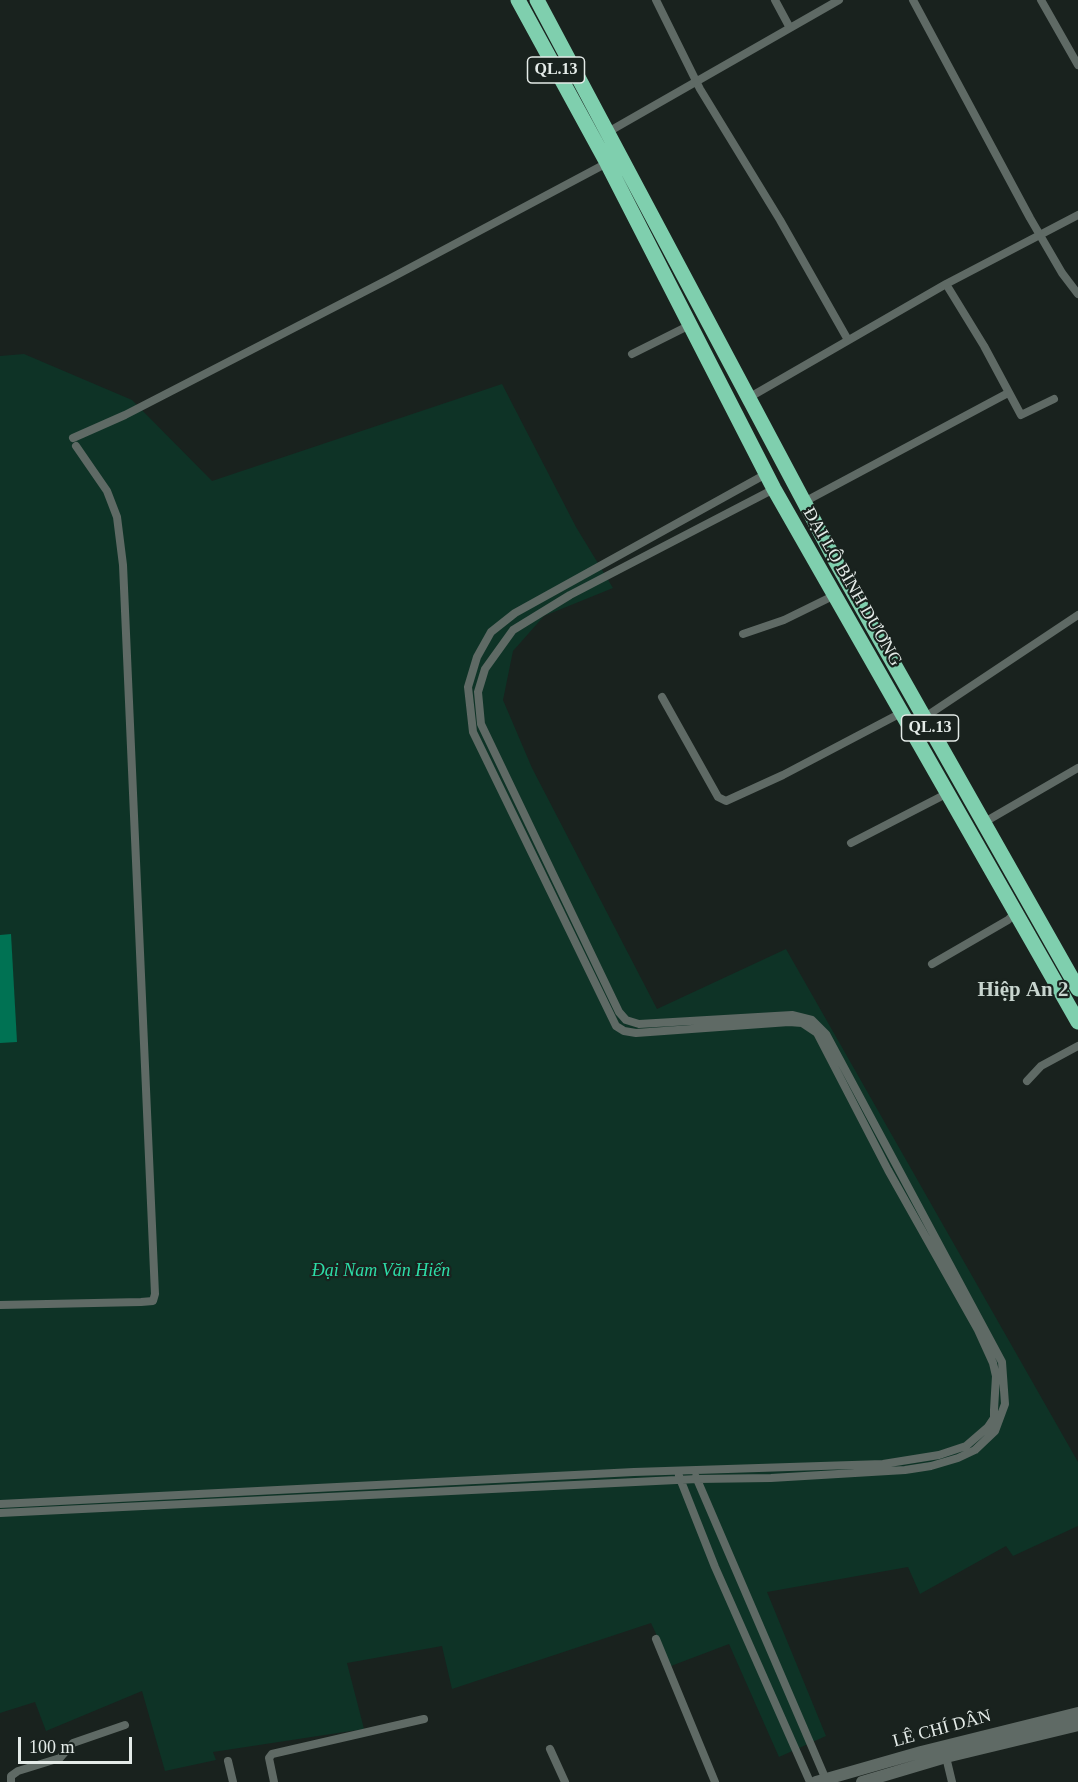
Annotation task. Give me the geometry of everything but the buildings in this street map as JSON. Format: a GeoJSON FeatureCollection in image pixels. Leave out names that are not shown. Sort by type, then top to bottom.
{"type":"FeatureCollection","features":[{"type":"Feature","properties":{"kind":"highway","name":"QL.13"},"geometry":{"type":"LineString","coordinates":[[518,0],[614,160]]}},
{"type":"Feature","properties":{"kind":"highway","name":"QL.13"},"geometry":{"type":"LineString","coordinates":[[537,0],[601,136]]}},
{"type":"Feature","properties":{"kind":"highway","name":"ĐẠI LỘ BÌNH DƯƠNG"},"geometry":{"type":"LineString","coordinates":[[614,160],[759,478],[835,595],[946,794],[1078,1022]]}},
{"type":"Feature","properties":{"kind":"highway","name":"ĐẠI LỘ BÌNH DƯƠNG"},"geometry":{"type":"LineString","coordinates":[[614,160],[750,397],[804,502],[1078,989]]}},
{"type":"Feature","properties":{"kind":"highway"},"geometry":{"type":"LineString","coordinates":[[759,478],[788,472]]}},
{"type":"Feature","properties":{"kind":"highway"},"geometry":{"type":"LineString","coordinates":[[767,492],[788,472]]}},
{"type":"Feature","properties":{"kind":"main road","name":"LÊ CHÍ DÂN"},"geometry":{"type":"LineString","coordinates":[[824,1781],[921,1752],[1078,1713]]}},
{"type":"Feature","properties":{"kind":"main road","name":"LÊ CHÍ DÂN"},"geometry":{"type":"LineString","coordinates":[[862,1782],[946,1757],[1078,1725]]}},
{"type":"Feature","properties":{"kind":"street"},"geometry":{"type":"LineString","coordinates":[[656,0],[697,81],[848,340]]}},
{"type":"Feature","properties":{"kind":"street"},"geometry":{"type":"LineString","coordinates":[[775,0],[790,28]]}},
{"type":"Feature","properties":{"kind":"street"},"geometry":{"type":"LineString","coordinates":[[601,136],[839,0]]}},
{"type":"Feature","properties":{"kind":"street"},"geometry":{"type":"LineString","coordinates":[[912,0],[1039,234],[1062,273],[1078,294]]}},
{"type":"Feature","properties":{"kind":"street"},"geometry":{"type":"LineString","coordinates":[[1041,0],[1078,65]]}},
{"type":"Feature","properties":{"kind":"street"},"geometry":{"type":"LineString","coordinates":[[0,1305],[141,1302],[153,1301],[155,1294],[123,566],[117,517],[111,500],[74,442],[614,160]]}},
{"type":"Feature","properties":{"kind":"street"},"geometry":{"type":"LineString","coordinates":[[750,397],[946,284],[1078,215]]}},
{"type":"Feature","properties":{"kind":"street"},"geometry":{"type":"LineString","coordinates":[[946,284],[984,346],[1021,415],[1054,399]]}},
{"type":"Feature","properties":{"kind":"street"},"geometry":{"type":"LineString","coordinates":[[632,354],[690,325]]}},
{"type":"Feature","properties":{"kind":"street"},"geometry":{"type":"LineString","coordinates":[[804,502],[1008,393]]}},
{"type":"Feature","properties":{"kind":"street"},"geometry":{"type":"LineString","coordinates":[[0,1504],[693,1470],[883,1464],[939,1455],[966,1446],[988,1427],[994,1418],[996,1389],[993,1363],[978,1330],[888,1170],[817,1033],[802,1023],[789,1022],[636,1034],[616,1026],[473,732],[468,687],[477,657],[491,632],[515,613],[759,478]]}},
{"type":"Feature","properties":{"kind":"street"},"geometry":{"type":"LineString","coordinates":[[0,1513],[697,1479],[771,1478],[931,1466],[958,1458],[985,1443],[995,1431],[1005,1404],[1004,1374],[996,1352],[826,1034],[812,1020],[792,1015],[639,1024],[626,1020],[619,1012],[481,724],[478,692],[485,669],[513,630],[570,595],[767,492]]}},
{"type":"Feature","properties":{"kind":"street"},"geometry":{"type":"LineString","coordinates":[[743,634],[784,620],[835,595]]}},
{"type":"Feature","properties":{"kind":"street"},"geometry":{"type":"LineString","coordinates":[[925,717],[1078,615]]}},
{"type":"Feature","properties":{"kind":"street"},"geometry":{"type":"LineString","coordinates":[[662,697],[718,797],[726,801],[783,775],[901,713]]}},
{"type":"Feature","properties":{"kind":"street"},"geometry":{"type":"LineString","coordinates":[[983,823],[1078,768]]}},
{"type":"Feature","properties":{"kind":"street"},"geometry":{"type":"LineString","coordinates":[[851,843],[946,794]]}},
{"type":"Feature","properties":{"kind":"street"},"geometry":{"type":"LineString","coordinates":[[932,964],[1008,920],[1015,913]]}},
{"type":"Feature","properties":{"kind":"street"},"geometry":{"type":"LineString","coordinates":[[1027,1081],[1041,1066],[1078,1046]]}},
{"type":"Feature","properties":{"kind":"street"},"geometry":{"type":"LineString","coordinates":[[693,1470],[824,1781]]}},
{"type":"Feature","properties":{"kind":"street"},"geometry":{"type":"LineString","coordinates":[[677,1471],[715,1567],[810,1782]]}},
{"type":"Feature","properties":{"kind":"street"},"geometry":{"type":"LineString","coordinates":[[656,1639],[715,1782]]}},
{"type":"Feature","properties":{"kind":"street"},"geometry":{"type":"LineString","coordinates":[[274,1782],[269,1758],[272,1754],[424,1719]]}},
{"type":"Feature","properties":{"kind":"street"},"geometry":{"type":"LineString","coordinates":[[11,1782],[11,1776],[18,1771],[60,1758],[73,1743],[125,1725]]}},
{"type":"Feature","properties":{"kind":"street"},"geometry":{"type":"LineString","coordinates":[[550,1749],[565,1782]]}},
{"type":"Feature","properties":{"kind":"street"},"geometry":{"type":"LineString","coordinates":[[946,1757],[952,1782]]}},
{"type":"Feature","properties":{"kind":"street"},"geometry":{"type":"LineString","coordinates":[[228,1761],[233,1782]]}},
{"type":"Feature","properties":{"kind":"green space","name":"Đại Nam Văn Hiến"},"geometry":{"type":"Polygon","coordinates":[[[24,354],[132,400],[212,481],[502,384],[576,527],[613,588],[544,616],[513,651],[503,700],[532,768],[657,1009],[786,949],[1078,1462],[1078,1526],[1013,1556],[1006,1546],[920,1594],[908,1567],[767,1592],[826,1736],[779,1757],[729,1644],[671,1666],[651,1623],[452,1689],[442,1646],[347,1663],[364,1729],[213,1752],[216,1760],[165,1771],[142,1691],[46,1731],[35,1702],[0,1713],[0,356],[24,354]]]}},
{"type":"Feature","properties":{"kind":"shaded area"},"geometry":{"type":"Polygon","coordinates":[[[11,934],[17,1042],[0,1043],[0,935],[11,934]]]}},
{"type":"Feature","properties":{"kind":"district","name":"Hiệp An 2"},"geometry":{"type":"Point","coordinates":[1023,991]}}]}
